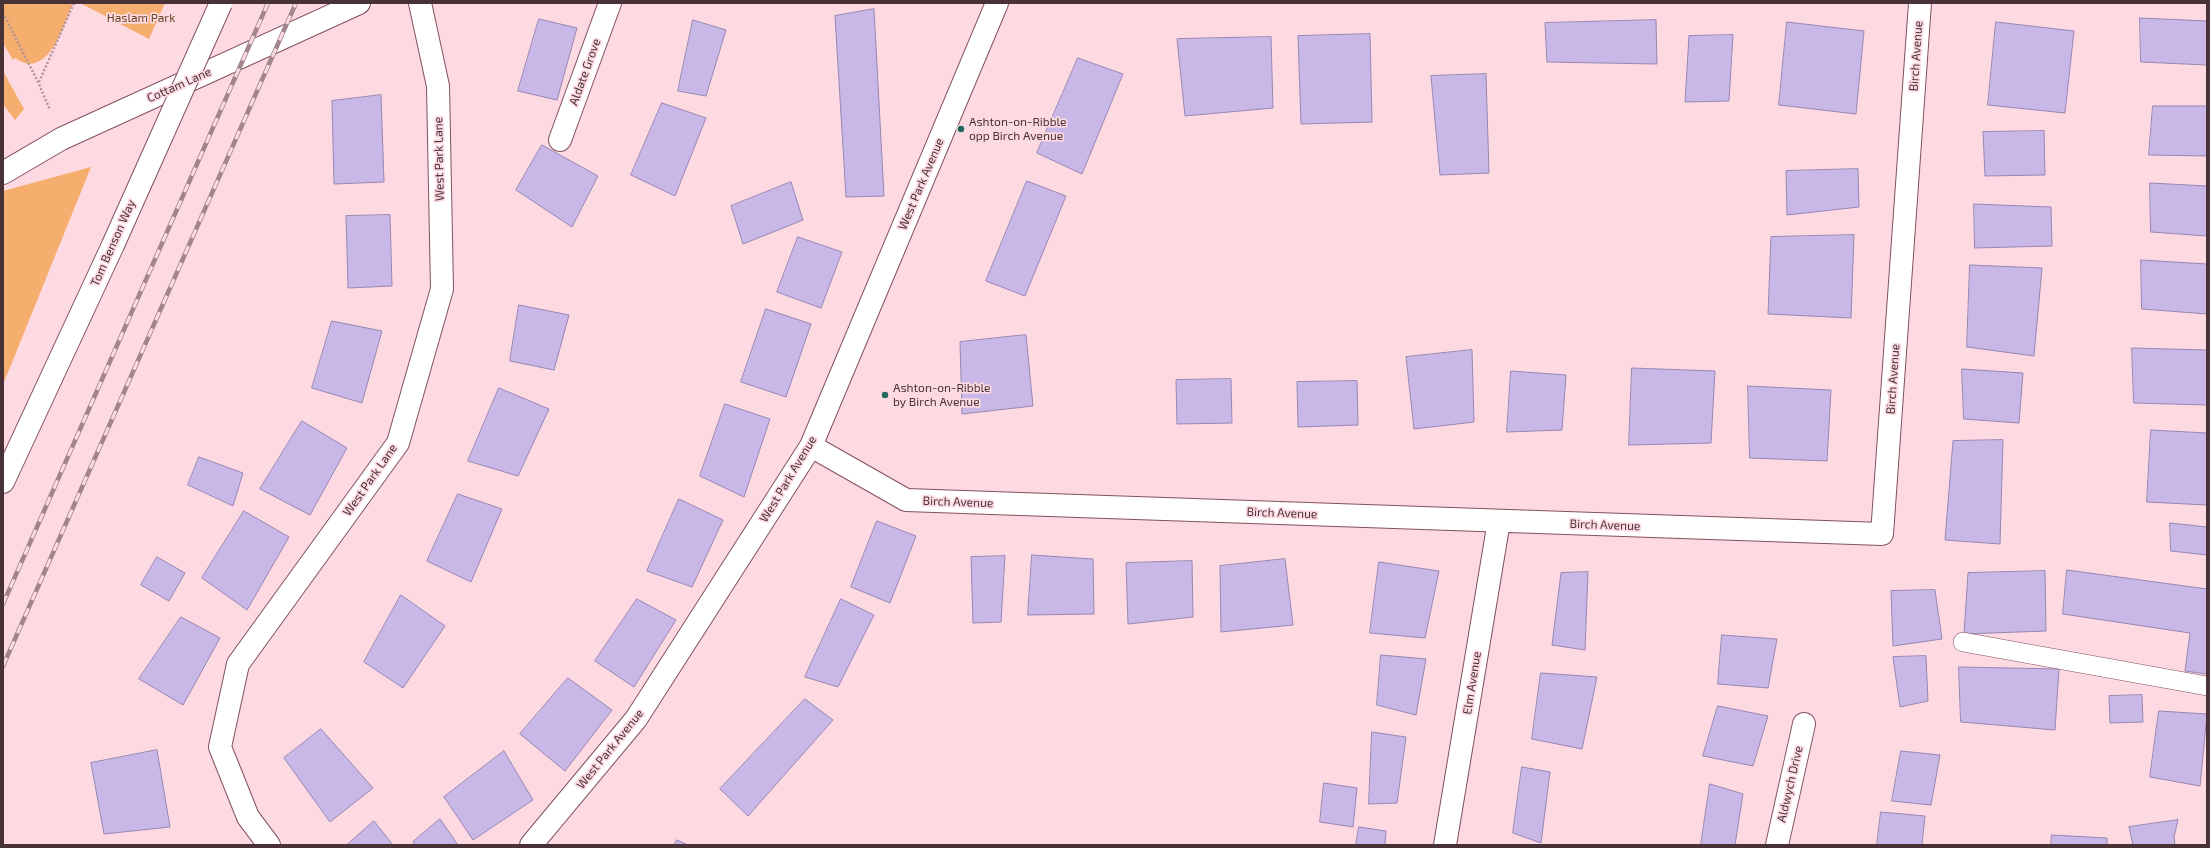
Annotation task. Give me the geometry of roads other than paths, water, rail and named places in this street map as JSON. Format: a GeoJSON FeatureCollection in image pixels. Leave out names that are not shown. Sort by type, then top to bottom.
{"type":"FeatureCollection","features":[{"type":"Feature","properties":{"kind":"street","name":"Tom Benson Way"},"geometry":{"type":"LineString","coordinates":[[3,482],[113,245],[221,3]]}},
{"type":"Feature","properties":{"kind":"street","name":"Cottam Lane"},"geometry":{"type":"LineString","coordinates":[[3,173],[61,138],[359,3]]}},
{"type":"Feature","properties":{"kind":"street","name":"West Park Lane"},"geometry":{"type":"LineString","coordinates":[[269,845],[248,817],[220,747],[238,664],[398,443],[442,289],[438,86],[420,3]]}},
{"type":"Feature","properties":{"kind":"street","name":"Aldate Grove"},"geometry":{"type":"LineString","coordinates":[[560,140],[610,3]]}},
{"type":"Feature","properties":{"kind":"street","name":"West Park Avenue"},"geometry":{"type":"LineString","coordinates":[[531,845],[636,720],[811,446],[997,3]]}},
{"type":"Feature","properties":{"kind":"street","name":"Birch Avenue"},"geometry":{"type":"LineString","coordinates":[[811,446],[906,500],[1882,534],[1920,3]]}},
{"type":"Feature","properties":{"kind":"street","name":"Elm Avenue"},"geometry":{"type":"LineString","coordinates":[[1445,845],[1499,521]]}},
{"type":"Feature","properties":{"kind":"street","name":"Aldwych Drive"},"geometry":{"type":"LineString","coordinates":[[1777,845],[1804,724]]}},
{"type":"Feature","properties":{"kind":"lane"},"geometry":{"type":"LineString","coordinates":[[1963,642],[2207,686]]}},
{"type":"Feature","properties":{"kind":"railway"},"geometry":{"type":"LineString","coordinates":[[3,604],[268,3]]}},
{"type":"Feature","properties":{"kind":"railway"},"geometry":{"type":"LineString","coordinates":[[3,666],[296,3]]}},
{"type":"Feature","properties":{"kind":"place","name":"Ashton-on-Ribble opp Birch Avenue"},"geometry":{"type":"Point","coordinates":[961,129]}},
{"type":"Feature","properties":{"kind":"place","name":"Ashton-on-Ribble by Birch Avenue"},"geometry":{"type":"Point","coordinates":[885,395]}},
{"type":"Feature","properties":{"kind":"park label","name":"Haslam Park"},"geometry":{"type":"Point","coordinates":[141,18]}}]}
